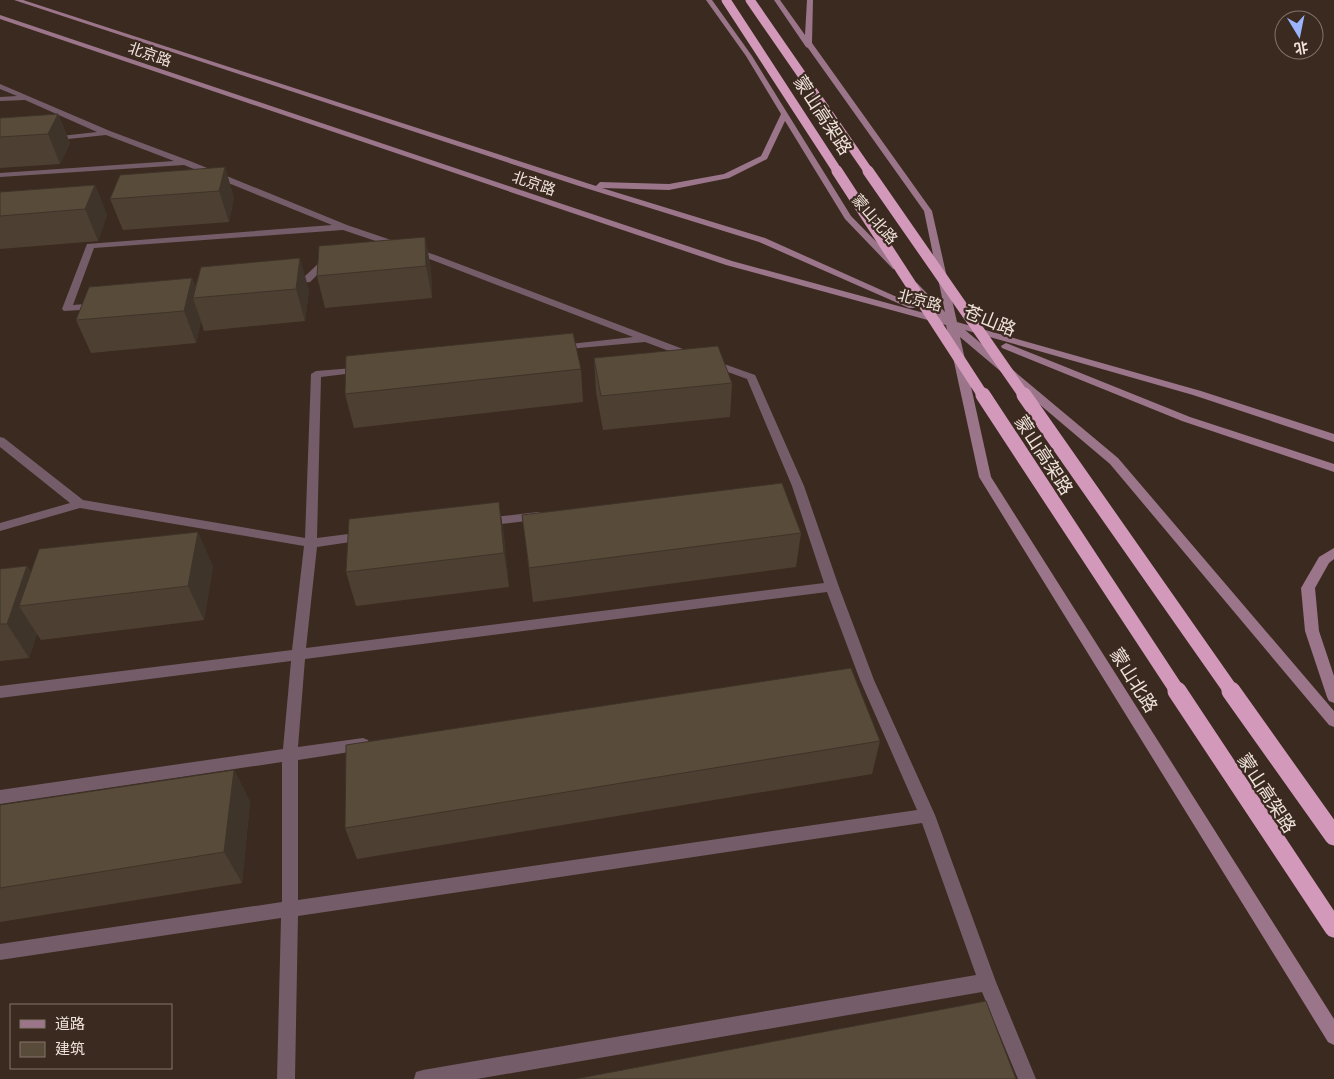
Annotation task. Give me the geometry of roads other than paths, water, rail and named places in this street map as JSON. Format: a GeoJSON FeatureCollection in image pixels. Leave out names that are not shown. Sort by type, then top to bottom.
{"type":"FeatureCollection","features":[{"type":"Feature","properties":{"kind":"highway","name":"蒙山高架路"},"geometry":{"type":"LineString","coordinates":[[726,0],[1051,500],[1334,928]]}},
{"type":"Feature","properties":{"kind":"highway","name":"蒙山高架路"},"geometry":{"type":"LineString","coordinates":[[750,0],[1094,496],[1334,836]]}},
{"type":"Feature","properties":{"kind":"main road","name":"北京路"},"geometry":{"type":"LineString","coordinates":[[17,0],[582,184],[762,240],[950,322]]}},
{"type":"Feature","properties":{"kind":"main road","name":"蒙山北路"},"geometry":{"type":"LineString","coordinates":[[709,0],[749,56],[848,217],[950,322],[1114,461],[1334,721]]}},
{"type":"Feature","properties":{"kind":"main road","name":"蒙山北路"},"geometry":{"type":"LineString","coordinates":[[777,0],[808,46],[928,211],[950,322],[985,477],[1334,1036]]}},
{"type":"Feature","properties":{"kind":"main road"},"geometry":{"type":"LineString","coordinates":[[808,46],[810,0]]}},
{"type":"Feature","properties":{"kind":"main road","name":"北京路"},"geometry":{"type":"LineString","coordinates":[[0,17],[729,263],[950,322]]}},
{"type":"Feature","properties":{"kind":"main road"},"geometry":{"type":"LineString","coordinates":[[582,184],[669,187],[726,176],[764,157],[785,114]]}},
{"type":"Feature","properties":{"kind":"main road","name":"苍山路"},"geometry":{"type":"LineString","coordinates":[[950,322],[1197,392],[1334,438]]}},
{"type":"Feature","properties":{"kind":"main road","name":"苍山路"},"geometry":{"type":"LineString","coordinates":[[950,322],[1186,419],[1334,468]]}},
{"type":"Feature","properties":{"kind":"main road"},"geometry":{"type":"LineString","coordinates":[[1334,554],[1324,560],[1308,588],[1312,632],[1334,697]]}},
{"type":"Feature","properties":{"kind":"street"},"geometry":{"type":"LineString","coordinates":[[0,86],[107,133],[344,226],[436,258],[646,339],[751,377],[867,680],[927,815],[987,982],[1026,1079]]}},
{"type":"Feature","properties":{"kind":"street"},"geometry":{"type":"LineString","coordinates":[[0,100],[25,98]]}},
{"type":"Feature","properties":{"kind":"street"},"geometry":{"type":"LineString","coordinates":[[44,140],[107,133]]}},
{"type":"Feature","properties":{"kind":"street"},"geometry":{"type":"LineString","coordinates":[[0,175],[187,163]]}},
{"type":"Feature","properties":{"kind":"street"},"geometry":{"type":"LineString","coordinates":[[107,306],[67,309],[90,246],[344,226]]}},
{"type":"Feature","properties":{"kind":"street"},"geometry":{"type":"LineString","coordinates":[[407,260],[436,258]]}},
{"type":"Feature","properties":{"kind":"street"},"geometry":{"type":"LineString","coordinates":[[279,282],[307,280],[323,264],[342,263]]}},
{"type":"Feature","properties":{"kind":"street"},"geometry":{"type":"LineString","coordinates":[[549,349],[646,339]]}},
{"type":"Feature","properties":{"kind":"street"},"geometry":{"type":"LineString","coordinates":[[286,1079],[290,910],[290,753],[298,656],[311,542],[316,374],[374,368]]}},
{"type":"Feature","properties":{"kind":"street"},"geometry":{"type":"LineString","coordinates":[[0,441],[80,504]]}},
{"type":"Feature","properties":{"kind":"street"},"geometry":{"type":"LineString","coordinates":[[0,527],[80,504],[311,542],[379,535]]}},
{"type":"Feature","properties":{"kind":"street"},"geometry":{"type":"LineString","coordinates":[[477,523],[555,514]]}},
{"type":"Feature","properties":{"kind":"street"},"geometry":{"type":"LineString","coordinates":[[0,692],[298,656],[832,587]]}},
{"type":"Feature","properties":{"kind":"street"},"geometry":{"type":"LineString","coordinates":[[847,682],[867,680]]}},
{"type":"Feature","properties":{"kind":"street"},"geometry":{"type":"LineString","coordinates":[[0,796],[290,753],[378,742]]}},
{"type":"Feature","properties":{"kind":"street"},"geometry":{"type":"LineString","coordinates":[[0,952],[927,815]]}},
{"type":"Feature","properties":{"kind":"street"},"geometry":{"type":"LineString","coordinates":[[423,1079],[987,982]]}}]}
